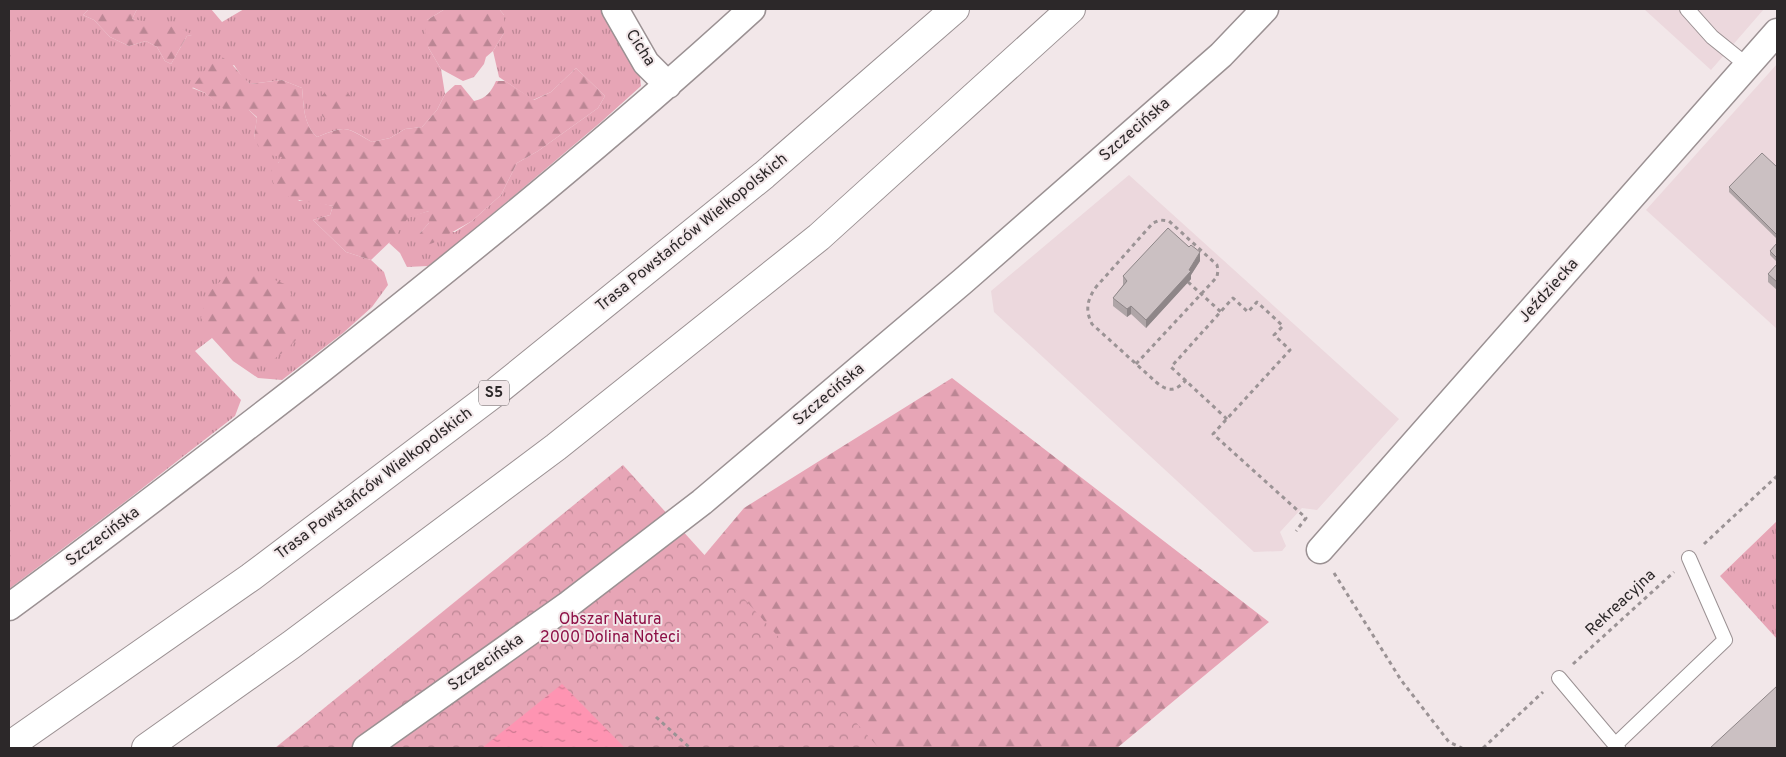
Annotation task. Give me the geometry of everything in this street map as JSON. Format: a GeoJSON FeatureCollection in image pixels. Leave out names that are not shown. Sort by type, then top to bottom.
{"type":"FeatureCollection","features":[{"type":"Feature","properties":{"kind":"highway","name":"Trasa Powstańców Wielkopolskich"},"geometry":{"type":"LineString","coordinates":[[9,746],[251,577],[497,391],[764,175],[955,9]]}},
{"type":"Feature","properties":{"kind":"highway"},"geometry":{"type":"LineString","coordinates":[[146,748],[292,645],[556,447],[804,250],[1071,9]]}},
{"type":"Feature","properties":{"kind":"street","name":"Cicha"},"geometry":{"type":"LineString","coordinates":[[615,9],[646,62],[668,85]]}},
{"type":"Feature","properties":{"kind":"street","name":"Szczecińska"},"geometry":{"type":"LineString","coordinates":[[9,608],[272,408],[417,293],[668,85],[752,9]]}},
{"type":"Feature","properties":{"kind":"street","name":"Szczecińska"},"geometry":{"type":"LineString","coordinates":[[366,748],[569,604],[702,502],[963,281],[1221,54],[1265,9]]}},
{"type":"Feature","properties":{"kind":"street","name":"Jeździecka"},"geometry":{"type":"LineString","coordinates":[[1320,550],[1777,32]]}},
{"type":"Feature","properties":{"kind":"lane"},"geometry":{"type":"LineString","coordinates":[[1687,9],[1712,38],[1748,66]]}},
{"type":"Feature","properties":{"kind":"lane"},"geometry":{"type":"LineString","coordinates":[[1559,678],[1617,746],[1726,640],[1689,558]]}},
{"type":"Feature","properties":{"kind":"path"},"geometry":{"type":"LineString","coordinates":[[1136,364],[1217,277],[1217,265],[1169,221],[1160,220],[1153,223],[1096,287],[1087,305],[1088,316],[1092,324],[1136,364],[1163,388],[1170,390],[1179,387],[1186,380]]}},
{"type":"Feature","properties":{"kind":"path"},"geometry":{"type":"LineString","coordinates":[[1188,282],[1220,312]]}},
{"type":"Feature","properties":{"kind":"path"},"geometry":{"type":"LineString","coordinates":[[1227,418],[1171,367],[1233,298],[1248,312],[1257,302],[1283,326],[1274,335],[1290,350],[1213,434],[1306,518],[1296,531]]}},
{"type":"Feature","properties":{"kind":"path","name":"Rekreacyjna"},"geometry":{"type":"LineString","coordinates":[[1483,748],[1777,476]]}},
{"type":"Feature","properties":{"kind":"path"},"geometry":{"type":"LineString","coordinates":[[1320,550],[1401,680],[1449,742],[1462,748]]}},
{"type":"Feature","properties":{"kind":"path"},"geometry":{"type":"LineString","coordinates":[[656,717],[690,748]]}},
{"type":"Feature","properties":{"kind":"shaded area"},"geometry":{"type":"Polygon","coordinates":[[[1644,9],[1764,9],[1711,70],[1644,9]]]}},
{"type":"Feature","properties":{"kind":"shaded area"},"geometry":{"type":"Polygon","coordinates":[[[1777,64],[1777,329],[1646,210],[1777,64]]]}},
{"type":"Feature","properties":{"kind":"shaded area"},"geometry":{"type":"Polygon","coordinates":[[[1129,175],[1399,419],[1317,510],[1302,508],[1280,532],[1286,546],[1282,551],[1254,552],[994,312],[991,291],[1129,175]]]}},
{"type":"Feature","properties":{"kind":"green space"},"geometry":{"type":"Polygon","coordinates":[[[9,9],[89,9],[83,15],[94,20],[110,37],[129,46],[146,41],[157,47],[165,61],[171,64],[187,36],[192,35],[132,19],[137,9],[211,9],[222,22],[244,9],[445,9],[427,20],[428,47],[441,69],[445,94],[437,110],[422,127],[405,129],[390,138],[372,142],[345,129],[334,130],[317,137],[312,132],[307,120],[302,88],[282,80],[250,84],[242,77],[234,65],[192,88],[205,93],[216,102],[249,110],[257,118],[254,138],[283,157],[278,163],[299,201],[307,200],[333,206],[330,215],[313,220],[346,252],[371,260],[384,272],[388,285],[372,307],[343,333],[282,380],[258,378],[233,361],[212,338],[195,351],[241,400],[235,416],[9,589],[9,9]]]}},
{"type":"Feature","properties":{"kind":"green space"},"geometry":{"type":"Polygon","coordinates":[[[89,9],[137,9],[132,19],[180,28],[193,35],[187,36],[171,64],[165,61],[157,47],[146,41],[129,46],[110,37],[94,20],[83,15],[89,9]]]}},
{"type":"Feature","properties":{"kind":"green space"},"geometry":{"type":"Polygon","coordinates":[[[445,9],[499,9],[504,15],[504,33],[493,51],[486,57],[484,64],[474,77],[463,81],[441,69],[428,47],[425,31],[427,20],[445,9]]]}},
{"type":"Feature","properties":{"kind":"green space"},"geometry":{"type":"Polygon","coordinates":[[[499,9],[603,9],[639,67],[641,86],[444,255],[428,266],[407,267],[400,253],[389,243],[408,217],[429,211],[429,223],[420,233],[455,232],[472,221],[501,195],[517,163],[538,151],[598,108],[605,96],[576,68],[551,92],[533,100],[499,77],[493,51],[504,33],[504,15],[499,9]]]}},
{"type":"Feature","properties":{"kind":"green space"},"geometry":{"type":"Polygon","coordinates":[[[222,57],[250,84],[282,80],[302,88],[307,120],[312,132],[317,137],[334,130],[345,129],[372,142],[390,138],[405,129],[422,127],[437,110],[445,94],[455,85],[461,85],[474,101],[488,94],[496,81],[505,81],[534,100],[551,92],[576,68],[605,96],[598,108],[538,151],[517,163],[501,195],[472,221],[433,243],[414,249],[420,233],[429,223],[429,211],[408,218],[394,238],[371,260],[346,252],[313,220],[330,215],[333,206],[299,200],[283,194],[277,189],[272,180],[271,166],[278,163],[282,157],[263,154],[254,138],[257,117],[249,110],[229,114],[205,93],[192,87],[209,65],[222,57]]]}},
{"type":"Feature","properties":{"kind":"green space"},"geometry":{"type":"Polygon","coordinates":[[[343,88],[356,102],[351,113],[337,126],[323,117],[315,103],[328,89],[343,88]]]}},
{"type":"Feature","properties":{"kind":"green space"},"geometry":{"type":"Polygon","coordinates":[[[258,273],[287,285],[301,316],[297,339],[285,351],[264,366],[241,361],[213,336],[201,318],[206,295],[227,275],[258,273]]]}},
{"type":"Feature","properties":{"kind":"green space"},"geometry":{"type":"Polygon","coordinates":[[[952,378],[1269,622],[1117,748],[763,748],[686,577],[744,508],[952,378]]]}},
{"type":"Feature","properties":{"kind":"green space","name":"Obszar Natura 2000 Dolina Noteci"},"geometry":{"type":"Polygon","coordinates":[[[623,465],[879,748],[275,748],[623,465]]]}},
{"type":"Feature","properties":{"kind":"green space"},"geometry":{"type":"Polygon","coordinates":[[[1777,521],[1777,639],[1720,576],[1777,521]]]}},
{"type":"Feature","properties":{"kind":"water"},"geometry":{"type":"Polygon","coordinates":[[[562,684],[625,748],[482,748],[562,684]]]}},
{"type":"Feature","properties":{"kind":"building"},"geometry":{"type":"Polygon","coordinates":[[[1762,153],[1777,167],[1777,235],[1729,187],[1762,153]]]}},
{"type":"Feature","properties":{"kind":"building"},"geometry":{"type":"Polygon","coordinates":[[[1168,228],[1189,247],[1191,245],[1200,252],[1189,270],[1191,271],[1146,320],[1131,306],[1127,309],[1113,298],[1127,281],[1123,276],[1168,228]]]}},
{"type":"Feature","properties":{"kind":"building"},"geometry":{"type":"Polygon","coordinates":[[[1777,243],[1777,258],[1770,251],[1777,243]]]}},
{"type":"Feature","properties":{"kind":"building"},"geometry":{"type":"Polygon","coordinates":[[[1777,264],[1777,282],[1768,274],[1777,264]]]}},
{"type":"Feature","properties":{"kind":"building"},"geometry":{"type":"Polygon","coordinates":[[[1777,686],[1777,748],[1710,748],[1777,686]]]}}]}
